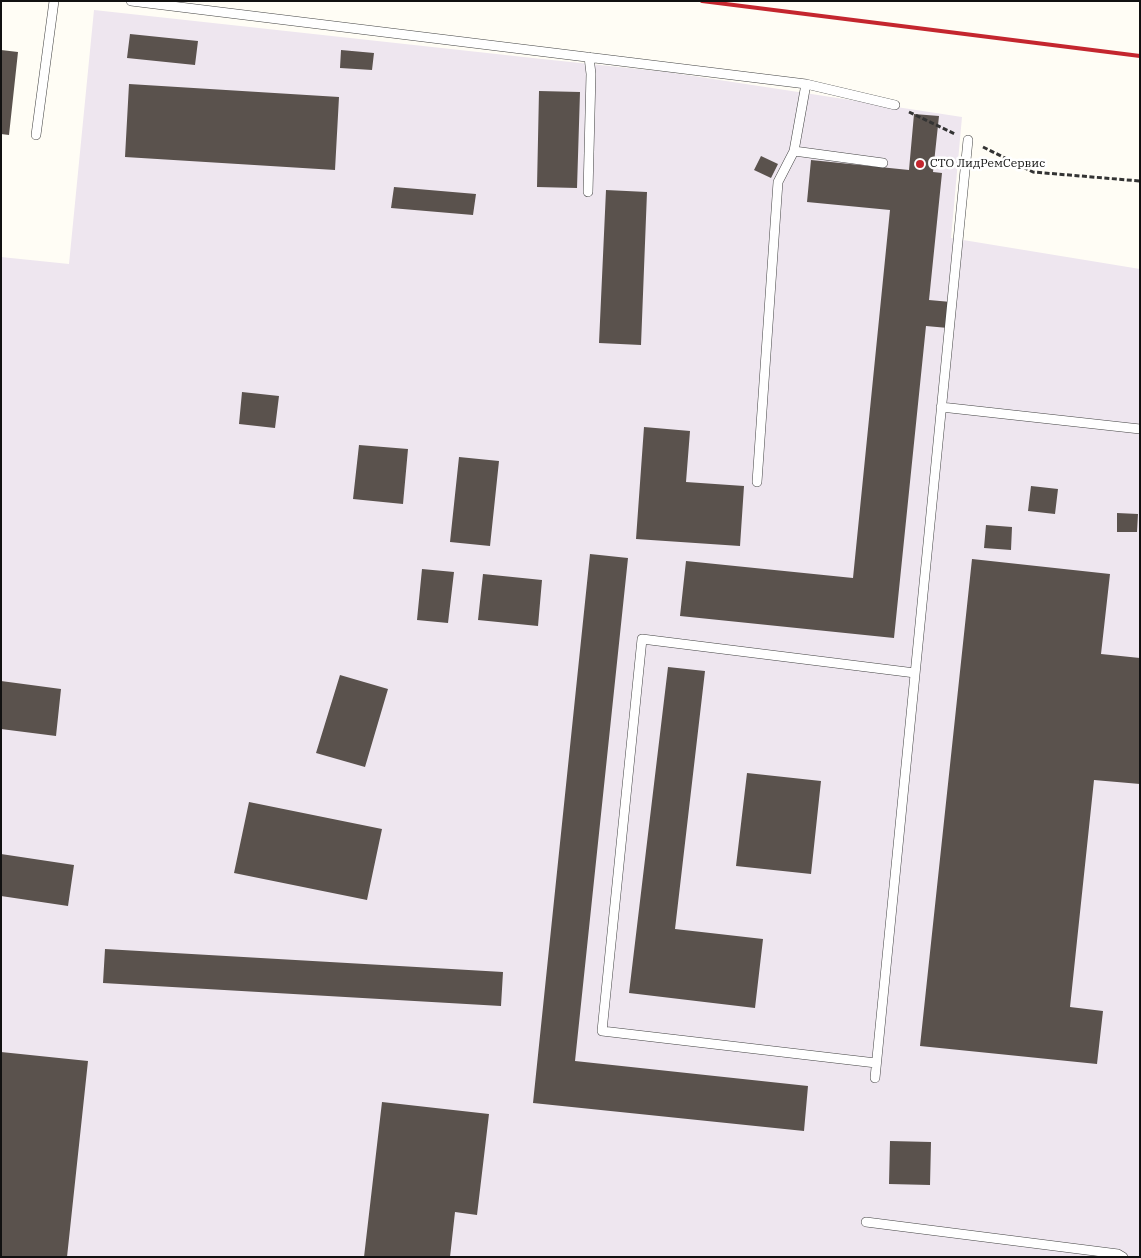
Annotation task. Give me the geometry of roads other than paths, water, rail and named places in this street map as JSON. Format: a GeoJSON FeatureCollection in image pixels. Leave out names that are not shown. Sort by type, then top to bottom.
{"type":"FeatureCollection","features":[{"type":"Feature","properties":{"kind":"lane"},"geometry":{"type":"LineString","coordinates":[[36,135],[54,1]]}},
{"type":"Feature","properties":{"kind":"lane"},"geometry":{"type":"LineString","coordinates":[[131,1],[806,84],[895,105]]}},
{"type":"Feature","properties":{"kind":"lane"},"geometry":{"type":"LineString","coordinates":[[588,192],[591,74],[589,57]]}},
{"type":"Feature","properties":{"kind":"lane"},"geometry":{"type":"LineString","coordinates":[[757,482],[778,182],[794,151],[806,84]]}},
{"type":"Feature","properties":{"kind":"lane"},"geometry":{"type":"LineString","coordinates":[[875,1078],[968,140]]}},
{"type":"Feature","properties":{"kind":"lane"},"geometry":{"type":"LineString","coordinates":[[794,151],[883,163]]}},
{"type":"Feature","properties":{"kind":"lane"},"geometry":{"type":"LineString","coordinates":[[942,407],[1140,429]]}},
{"type":"Feature","properties":{"kind":"lane"},"geometry":{"type":"LineString","coordinates":[[876,1064],[602,1031],[642,639],[915,672]]}},
{"type":"Feature","properties":{"kind":"lane"},"geometry":{"type":"LineString","coordinates":[[866,1222],[1118,1254],[1123,1257]]}},
{"type":"Feature","properties":{"kind":"railway"},"geometry":{"type":"LineString","coordinates":[[702,1],[1140,56]]}},
{"type":"Feature","properties":{"kind":"place","name":"СТО ЛидРемСервис"},"geometry":{"type":"Point","coordinates":[920,164]}}]}
